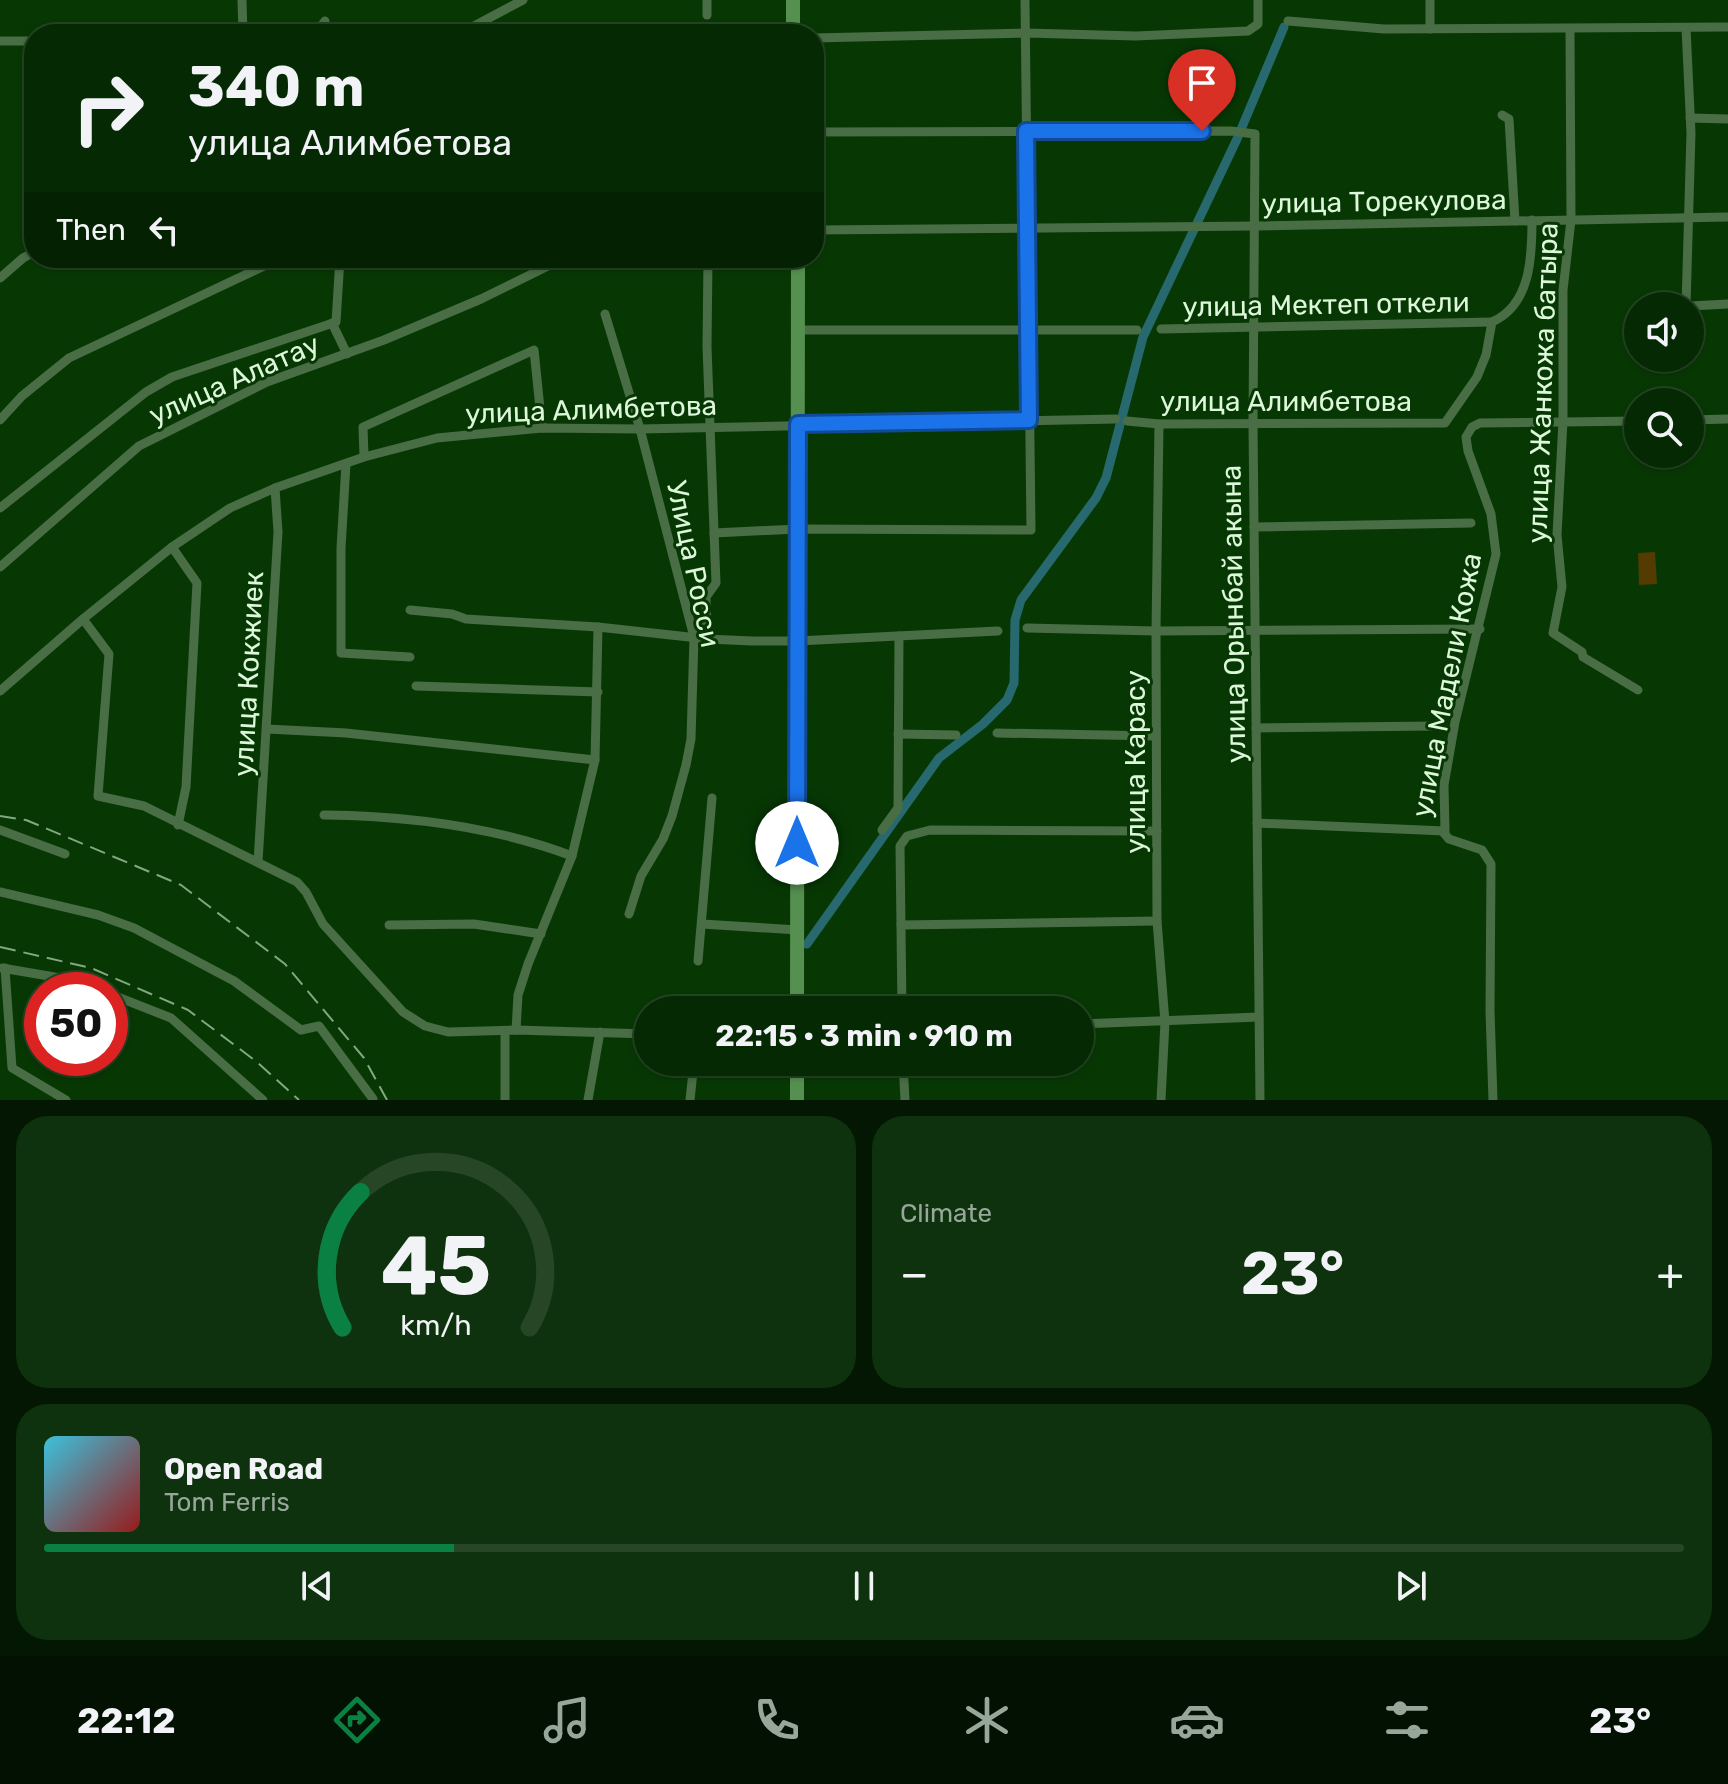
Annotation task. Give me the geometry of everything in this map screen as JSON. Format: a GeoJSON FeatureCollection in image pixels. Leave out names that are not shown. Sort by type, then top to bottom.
{"type":"FeatureCollection","features":[{"type":"Feature","properties":{"kind":"main road"},"geometry":{"type":"LineString","coordinates":[[793,0],[793,24]]}},
{"type":"Feature","properties":{"kind":"main road"},"geometry":{"type":"LineString","coordinates":[[797,996],[798,268]]}},
{"type":"Feature","properties":{"kind":"main road"},"geometry":{"type":"LineString","coordinates":[[797,1076],[797,1100]]}},
{"type":"Feature","properties":{"kind":"street"},"geometry":{"type":"LineString","coordinates":[[242,0],[243,24]]}},
{"type":"Feature","properties":{"kind":"street"},"geometry":{"type":"LineString","coordinates":[[478,24],[523,0]]}},
{"type":"Feature","properties":{"kind":"street"},"geometry":{"type":"LineString","coordinates":[[707,0],[707,15]]}},
{"type":"Feature","properties":{"kind":"street"},"geometry":{"type":"LineString","coordinates":[[714,533],[797,529],[1031,530],[1025,0]]}},
{"type":"Feature","properties":{"kind":"street"},"geometry":{"type":"LineString","coordinates":[[824,38],[1026,33],[1136,36],[1248,31],[1258,24],[1258,0]]}},
{"type":"Feature","properties":{"kind":"street"},"geometry":{"type":"LineString","coordinates":[[1430,0],[1430,29]]}},
{"type":"Feature","properties":{"kind":"street"},"geometry":{"type":"LineString","coordinates":[[1288,21],[1384,29],[1728,27]]}},
{"type":"Feature","properties":{"kind":"street"},"geometry":{"type":"LineString","coordinates":[[1686,28],[1690,118],[1688,292]]}},
{"type":"Feature","properties":{"kind":"street","name":"улица Жанкожа батыра"},"geometry":{"type":"LineString","coordinates":[[1570,29],[1571,220],[1563,290],[1563,421],[1557,535],[1562,587],[1553,633],[1582,652],[1583,657],[1638,690]]}},
{"type":"Feature","properties":{"kind":"street"},"geometry":{"type":"LineString","coordinates":[[0,41],[24,41]]}},
{"type":"Feature","properties":{"kind":"street"},"geometry":{"type":"LineString","coordinates":[[1502,115],[1509,119],[1515,221]]}},
{"type":"Feature","properties":{"kind":"street"},"geometry":{"type":"LineString","coordinates":[[1690,118],[1728,119]]}},
{"type":"Feature","properties":{"kind":"street"},"geometry":{"type":"LineString","coordinates":[[824,132],[1026,131]]}},
{"type":"Feature","properties":{"kind":"street","name":"улица Орынбай акына"},"geometry":{"type":"LineString","coordinates":[[1026,131],[1231,131],[1250,132],[1256,136],[1253,425],[1260,1100]]}},
{"type":"Feature","properties":{"kind":"street","name":"улица Торекулова"},"geometry":{"type":"LineString","coordinates":[[824,230],[1202,227],[1728,217]]}},
{"type":"Feature","properties":{"kind":"street"},"geometry":{"type":"LineString","coordinates":[[1492,322],[1509,310],[1524,288],[1532,262],[1532,220]]}},
{"type":"Feature","properties":{"kind":"street"},"geometry":{"type":"LineString","coordinates":[[0,278],[24,257]]}},
{"type":"Feature","properties":{"kind":"street"},"geometry":{"type":"LineString","coordinates":[[0,420],[22,396],[69,358],[260,268]]}},
{"type":"Feature","properties":{"kind":"street"},"geometry":{"type":"LineString","coordinates":[[339,268],[334,323],[347,354]]}},
{"type":"Feature","properties":{"kind":"street","name":"улица Алатау"},"geometry":{"type":"LineString","coordinates":[[0,567],[139,446],[267,382],[347,354],[481,299],[544,268]]}},
{"type":"Feature","properties":{"kind":"street","name":"Улица Росси"},"geometry":{"type":"LineString","coordinates":[[707,639],[706,597],[716,583],[707,347],[708,268]]}},
{"type":"Feature","properties":{"kind":"street"},"geometry":{"type":"LineString","coordinates":[[1704,305],[1728,304]]}},
{"type":"Feature","properties":{"kind":"street","name":"Улица Росси"},"geometry":{"type":"LineString","coordinates":[[605,314],[640,429],[694,637],[691,739],[686,765],[672,816],[663,839],[641,876],[629,914]]}},
{"type":"Feature","properties":{"kind":"street","name":"улица Мектеп откели"},"geometry":{"type":"LineString","coordinates":[[1161,329],[1492,322]]}},
{"type":"Feature","properties":{"kind":"street","name":"улица Алимбетова"},"geometry":{"type":"LineString","coordinates":[[0,691],[172,547],[230,508],[275,488],[364,457],[437,438],[542,428],[640,429],[1029,420],[1253,425],[1445,423],[1477,377],[1486,355],[1492,322]]}},
{"type":"Feature","properties":{"kind":"street"},"geometry":{"type":"LineString","coordinates":[[0,508],[146,392],[172,377],[334,323]]}},
{"type":"Feature","properties":{"kind":"street"},"geometry":{"type":"LineString","coordinates":[[798,330],[1137,330]]}},
{"type":"Feature","properties":{"kind":"street"},"geometry":{"type":"LineString","coordinates":[[364,457],[363,427],[534,350],[542,428]]}},
{"type":"Feature","properties":{"kind":"street"},"geometry":{"type":"LineString","coordinates":[[1704,420],[1728,419]]}},
{"type":"Feature","properties":{"kind":"street"},"geometry":{"type":"LineString","coordinates":[[1563,421],[1624,421]]}},
{"type":"Feature","properties":{"kind":"street","name":"улица Мадели Кожа"},"geometry":{"type":"LineString","coordinates":[[1257,823],[1421,828],[1443,832],[1444,785],[1455,722],[1496,554],[1491,514],[1468,451],[1466,437],[1472,427],[1480,423],[1563,421]]}},
{"type":"Feature","properties":{"kind":"street","name":"улица Карасу"},"geometry":{"type":"LineString","coordinates":[[1159,424],[1157,921],[1165,1022],[1161,1100]]}},
{"type":"Feature","properties":{"kind":"street"},"geometry":{"type":"LineString","coordinates":[[346,464],[341,548],[341,653],[410,657]]}},
{"type":"Feature","properties":{"kind":"street","name":"улица Кокжиек"},"geometry":{"type":"LineString","coordinates":[[258,862],[278,532],[275,488]]}},
{"type":"Feature","properties":{"kind":"street"},"geometry":{"type":"LineString","coordinates":[[1254,527],[1471,523]]}},
{"type":"Feature","properties":{"kind":"street"},"geometry":{"type":"LineString","coordinates":[[172,547],[197,583],[186,787],[178,825]]}},
{"type":"Feature","properties":{"kind":"street"},"geometry":{"type":"LineString","coordinates":[[410,610],[452,614],[466,619],[598,627],[707,639],[797,641],[998,631]]}},
{"type":"Feature","properties":{"kind":"street"},"geometry":{"type":"LineString","coordinates":[[83,619],[109,654],[98,796],[144,806],[297,882],[323,924],[403,1012],[425,1026],[448,1032],[516,1030],[634,1033]]}},
{"type":"Feature","properties":{"kind":"street"},"geometry":{"type":"LineString","coordinates":[[516,1030],[518,995],[572,856],[595,760],[598,627]]}},
{"type":"Feature","properties":{"kind":"street"},"geometry":{"type":"LineString","coordinates":[[1027,628],[1156,631],[1480,629]]}},
{"type":"Feature","properties":{"kind":"street"},"geometry":{"type":"LineString","coordinates":[[882,830],[898,808],[899,636]]}},
{"type":"Feature","properties":{"kind":"street"},"geometry":{"type":"LineString","coordinates":[[416,686],[598,692]]}},
{"type":"Feature","properties":{"kind":"street"},"geometry":{"type":"LineString","coordinates":[[1256,728],[1436,726]]}},
{"type":"Feature","properties":{"kind":"street"},"geometry":{"type":"LineString","coordinates":[[267,729],[346,733],[595,760]]}},
{"type":"Feature","properties":{"kind":"street"},"geometry":{"type":"LineString","coordinates":[[997,733],[1156,736]]}},
{"type":"Feature","properties":{"kind":"street"},"geometry":{"type":"LineString","coordinates":[[898,734],[956,735]]}},
{"type":"Feature","properties":{"kind":"street"},"geometry":{"type":"LineString","coordinates":[[698,961],[712,798]]}},
{"type":"Feature","properties":{"kind":"street"},"geometry":{"type":"LineString","coordinates":[[324,815],[387,815],[464,827],[572,856]]}},
{"type":"Feature","properties":{"kind":"street"},"geometry":{"type":"LineString","coordinates":[[0,830],[65,854]]}},
{"type":"Feature","properties":{"kind":"street"},"geometry":{"type":"LineString","coordinates":[[902,996],[900,846],[907,836],[930,830],[1157,831]]}},
{"type":"Feature","properties":{"kind":"street"},"geometry":{"type":"LineString","coordinates":[[1443,832],[1449,839],[1482,850],[1491,864],[1493,1100]]}},
{"type":"Feature","properties":{"kind":"street"},"geometry":{"type":"LineString","coordinates":[[0,892],[98,915],[134,928],[234,981],[301,1030],[319,1026],[373,1099]]}},
{"type":"Feature","properties":{"kind":"street"},"geometry":{"type":"LineString","coordinates":[[901,925],[1157,921]]}},
{"type":"Feature","properties":{"kind":"street"},"geometry":{"type":"LineString","coordinates":[[389,925],[474,924],[541,934]]}},
{"type":"Feature","properties":{"kind":"street"},"geometry":{"type":"LineString","coordinates":[[702,924],[798,930]]}},
{"type":"Feature","properties":{"kind":"street"},"geometry":{"type":"LineString","coordinates":[[12,1068],[3,968],[26,972]]}},
{"type":"Feature","properties":{"kind":"street"},"geometry":{"type":"LineString","coordinates":[[128,1001],[171,1018],[263,1100]]}},
{"type":"Feature","properties":{"kind":"street"},"geometry":{"type":"LineString","coordinates":[[1094,1024],[1259,1017]]}},
{"type":"Feature","properties":{"kind":"street"},"geometry":{"type":"LineString","coordinates":[[505,1032],[505,1100]]}},
{"type":"Feature","properties":{"kind":"street"},"geometry":{"type":"LineString","coordinates":[[588,1100],[600,1032]]}},
{"type":"Feature","properties":{"kind":"street"},"geometry":{"type":"LineString","coordinates":[[0,1070],[12,1068],[66,1100]]}},
{"type":"Feature","properties":{"kind":"street"},"geometry":{"type":"LineString","coordinates":[[690,1100],[693,1076]]}},
{"type":"Feature","properties":{"kind":"street"},"geometry":{"type":"LineString","coordinates":[[904,1076],[905,1100]]}},
{"type":"Feature","properties":{"kind":"shaded area"},"geometry":{"type":"Polygon","coordinates":[[[1655,552],[1657,584],[1639,585],[1638,553],[1655,552]]]}},
{"type":"Feature","properties":{"kind":"waterway"},"geometry":{"type":"LineString","coordinates":[[807,944],[939,758],[983,724],[1007,700],[1014,683],[1015,620],[1021,600],[1096,498],[1106,478],[1143,337],[1237,139],[1284,27]]}},
{"type":"Feature","properties":{"kind":"railway"},"geometry":{"type":"LineString","coordinates":[[0,816],[26,820],[181,885],[285,964],[364,1058],[387,1100]]}},
{"type":"Feature","properties":{"kind":"railway"},"geometry":{"type":"LineString","coordinates":[[0,947],[91,968],[188,1010],[257,1062],[299,1100]]}},
{"type":"Feature","properties":{"kind":"route"},"geometry":{"type":"LineString","coordinates":[[797,843],[798,424],[1029,420],[1026,131],[1202,131]]}}]}
